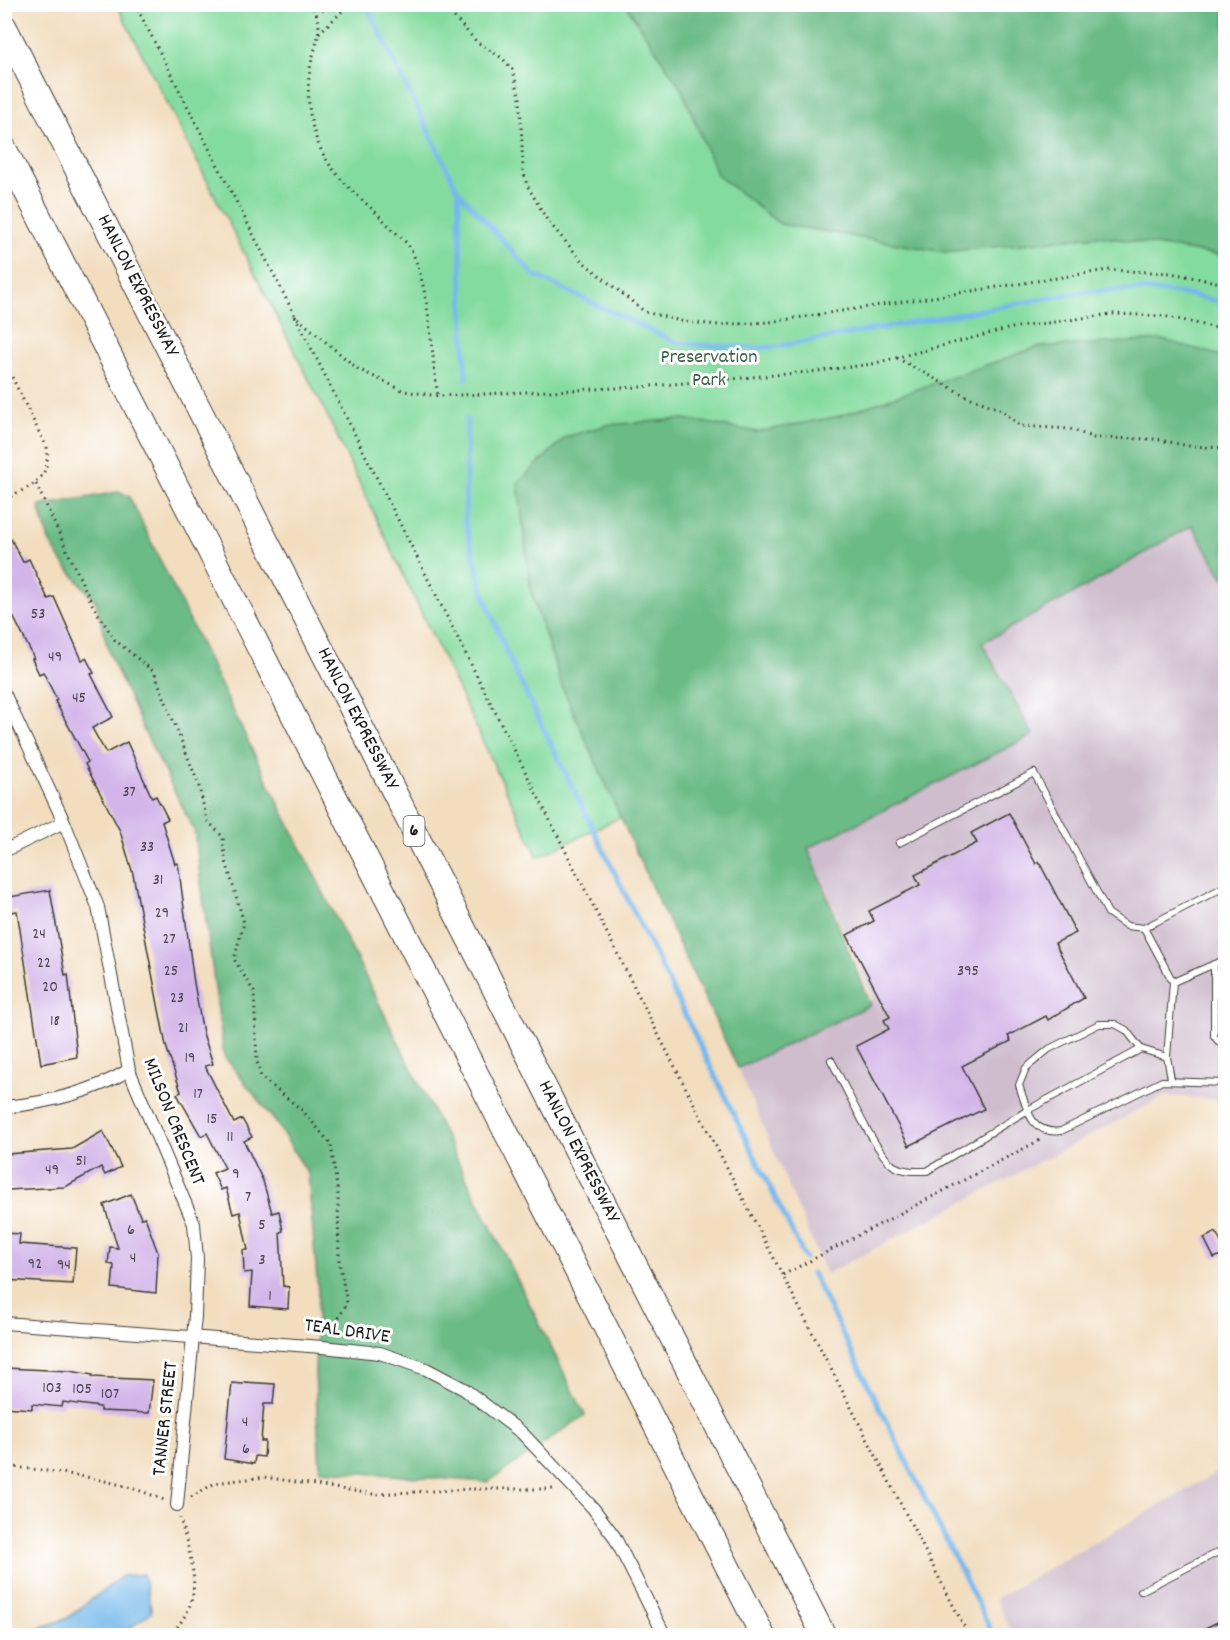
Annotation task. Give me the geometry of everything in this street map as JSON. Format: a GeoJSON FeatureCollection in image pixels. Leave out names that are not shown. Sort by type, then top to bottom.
{"type":"FeatureCollection","features":[{"type":"Feature","properties":{"kind":"highway","name":"HANLON EXPRESSWAY"},"geometry":{"type":"LineString","coordinates":[[4,26],[824,1635]]}},
{"type":"Feature","properties":{"kind":"highway"},"geometry":{"type":"LineString","coordinates":[[4,148],[763,1635]]}},
{"type":"Feature","properties":{"kind":"street","name":"MILSON CRESCENT"},"geometry":{"type":"LineString","coordinates":[[4,693],[64,822],[98,907],[129,1070],[194,1224],[197,1259],[194,1337]]}},
{"type":"Feature","properties":{"kind":"street"},"geometry":{"type":"LineString","coordinates":[[4,851],[64,822]]}},
{"type":"Feature","properties":{"kind":"street"},"geometry":{"type":"LineString","coordinates":[[4,1107],[37,1104],[112,1080],[129,1070]]}},
{"type":"Feature","properties":{"kind":"street","name":"TEAL DRIVE"},"geometry":{"type":"LineString","coordinates":[[4,1323],[380,1353],[426,1369],[464,1389],[522,1433],[576,1489],[614,1536],[665,1635]]}},
{"type":"Feature","properties":{"kind":"street","name":"TANNER STREET"},"geometry":{"type":"LineString","coordinates":[[177,1505],[194,1337]]}},
{"type":"Feature","properties":{"kind":"lane"},"geometry":{"type":"LineString","coordinates":[[898,843],[1034,773],[1108,913],[1127,926],[1144,928],[1226,886]]}},
{"type":"Feature","properties":{"kind":"lane"},"geometry":{"type":"LineString","coordinates":[[1144,928],[1173,982],[1167,1057],[1171,1079]]}},
{"type":"Feature","properties":{"kind":"lane"},"geometry":{"type":"LineString","coordinates":[[1173,982],[1226,958]]}},
{"type":"Feature","properties":{"kind":"lane"},"geometry":{"type":"LineString","coordinates":[[1214,964],[1214,1036],[1218,1041],[1226,1044]]}},
{"type":"Feature","properties":{"kind":"lane"},"geometry":{"type":"LineString","coordinates":[[1167,1057],[1141,1049],[1125,1030],[1114,1024],[1099,1024],[1049,1049],[1026,1068],[1019,1085],[1028,1110],[1041,1129],[1048,1132],[1058,1131],[1152,1084],[1171,1079],[1226,1083]]}},
{"type":"Feature","properties":{"kind":"lane"},"geometry":{"type":"LineString","coordinates":[[831,1060],[878,1147],[893,1166],[910,1172],[927,1171],[1028,1110],[1141,1049]]}},
{"type":"Feature","properties":{"kind":"lane"},"geometry":{"type":"LineString","coordinates":[[1141,1592],[1226,1548]]}},
{"type":"Feature","properties":{"kind":"path"},"geometry":{"type":"LineString","coordinates":[[135,4],[969,1635]]}},
{"type":"Feature","properties":{"kind":"path"},"geometry":{"type":"LineString","coordinates":[[319,33],[350,4]]}},
{"type":"Feature","properties":{"kind":"path"},"geometry":{"type":"LineString","coordinates":[[442,4],[477,42],[502,58],[513,70],[520,99],[523,170],[527,185],[548,220],[583,262],[645,312],[685,322],[719,325],[770,322],[1108,270],[1171,273],[1226,284]]}},
{"type":"Feature","properties":{"kind":"path"},"geometry":{"type":"LineString","coordinates":[[310,5],[318,20],[319,33],[310,68],[309,101],[313,129],[328,162],[348,190],[382,218],[409,247],[418,270],[426,309],[438,396]]}},
{"type":"Feature","properties":{"kind":"path"},"geometry":{"type":"LineString","coordinates":[[310,5],[323,10],[345,8]]}},
{"type":"Feature","properties":{"kind":"path"},"geometry":{"type":"LineString","coordinates":[[295,316],[344,359],[372,378],[404,391],[438,396],[704,382],[820,371],[896,357],[1011,328],[1112,314],[1164,316],[1226,330]]}},
{"type":"Feature","properties":{"kind":"path"},"geometry":{"type":"LineString","coordinates":[[896,357],[966,396],[1002,410],[1020,426],[1070,429],[1094,438],[1155,439],[1189,446],[1226,448]]}},
{"type":"Feature","properties":{"kind":"path"},"geometry":{"type":"LineString","coordinates":[[4,361],[47,448],[48,461],[44,476],[36,484],[4,499]]}},
{"type":"Feature","properties":{"kind":"path"},"geometry":{"type":"LineString","coordinates":[[36,484],[93,606],[115,640],[153,672],[198,783],[207,820],[223,837],[225,858],[244,923],[234,959],[254,992],[257,1062],[261,1077],[302,1110],[331,1144],[338,1196],[339,1262],[347,1303],[322,1347]]}},
{"type":"Feature","properties":{"kind":"path"},"geometry":{"type":"LineString","coordinates":[[783,1275],[1058,1131]]}},
{"type":"Feature","properties":{"kind":"path"},"geometry":{"type":"LineString","coordinates":[[4,1466],[86,1475],[132,1486],[177,1505]]}},
{"type":"Feature","properties":{"kind":"path"},"geometry":{"type":"LineString","coordinates":[[177,1505],[215,1483],[264,1477],[373,1494],[474,1489],[576,1489]]}},
{"type":"Feature","properties":{"kind":"path"},"geometry":{"type":"LineString","coordinates":[[169,1635],[186,1618],[196,1579],[177,1505]]}},
{"type":"Feature","properties":{"kind":"shaded area"},"geometry":{"type":"Polygon","coordinates":[[[1192,525],[1223,578],[1225,577],[1225,1100],[1165,1096],[826,1274],[738,1068],[873,998],[808,848],[1033,735],[981,643],[1192,525]]]}},
{"type":"Feature","properties":{"kind":"shaded area"},"geometry":{"type":"Polygon","coordinates":[[[1225,1468],[1225,1635],[1014,1635],[995,1599],[1225,1468]]]}},
{"type":"Feature","properties":{"kind":"green space","name":"Preservation Park"},"geometry":{"type":"Polygon","coordinates":[[[117,5],[1225,5],[1225,507],[981,643],[538,857],[326,413],[117,5]]]}},
{"type":"Feature","properties":{"kind":"green space"},"geometry":{"type":"Polygon","coordinates":[[[626,5],[1225,5],[1225,256],[1098,236],[945,252],[780,224],[717,175],[682,90],[626,5]]]}},
{"type":"Feature","properties":{"kind":"green space"},"geometry":{"type":"Polygon","coordinates":[[[1163,340],[1225,357],[1224,579],[1192,525],[1107,575],[982,643],[1033,735],[808,848],[870,1005],[738,1068],[656,896],[563,689],[531,592],[518,483],[566,437],[607,425],[684,419],[757,432],[840,416],[1038,347],[1163,340]]]}},
{"type":"Feature","properties":{"kind":"green space"},"geometry":{"type":"Polygon","coordinates":[[[118,492],[129,496],[264,774],[585,1415],[488,1482],[320,1470],[315,1372],[318,1292],[308,1174],[277,1124],[224,1056],[194,830],[146,735],[109,653],[96,602],[63,563],[49,541],[39,506],[118,492]]]}},
{"type":"Feature","properties":{"kind":"water"},"geometry":{"type":"Polygon","coordinates":[[[143,1574],[152,1612],[120,1635],[18,1635],[66,1619],[122,1576],[143,1574]]]}},
{"type":"Feature","properties":{"kind":"building"},"geometry":{"type":"Polygon","coordinates":[[[4,526],[23,562],[29,559],[48,599],[54,597],[82,660],[86,658],[94,673],[91,674],[113,717],[92,728],[106,753],[127,742],[152,798],[156,796],[168,819],[162,822],[175,864],[178,863],[194,983],[203,1033],[213,1064],[205,1066],[234,1123],[242,1119],[252,1137],[244,1141],[263,1181],[272,1213],[279,1211],[283,1231],[280,1232],[283,1286],[289,1287],[288,1309],[250,1306],[252,1272],[244,1273],[243,1250],[248,1250],[240,1212],[233,1214],[226,1188],[221,1190],[213,1173],[225,1168],[207,1133],[201,1136],[177,1094],[181,1092],[166,1046],[133,874],[120,831],[85,764],[88,762],[55,701],[57,700],[43,672],[39,674],[32,659],[34,658],[12,614],[4,618],[4,526]]]}},
{"type":"Feature","properties":{"kind":"building"},"geometry":{"type":"Polygon","coordinates":[[[1009,813],[1036,864],[1039,862],[1076,933],[1055,943],[1084,998],[1048,1020],[1046,1016],[1008,1036],[1011,1041],[962,1066],[984,1109],[909,1146],[856,1046],[889,1029],[884,1020],[890,1017],[847,935],[874,921],[869,911],[920,885],[915,875],[977,843],[971,833],[1009,813]]]}},
{"type":"Feature","properties":{"kind":"building"},"geometry":{"type":"Polygon","coordinates":[[[50,890],[65,975],[68,974],[77,1057],[41,1064],[17,911],[11,912],[9,897],[50,890]]]}},
{"type":"Feature","properties":{"kind":"building"},"geometry":{"type":"Polygon","coordinates":[[[103,1131],[121,1167],[105,1175],[101,1167],[65,1187],[8,1190],[7,1154],[72,1149],[103,1131]]]}},
{"type":"Feature","properties":{"kind":"building"},"geometry":{"type":"Polygon","coordinates":[[[131,1194],[141,1218],[145,1217],[158,1253],[156,1293],[112,1288],[114,1265],[108,1264],[110,1247],[118,1248],[104,1205],[131,1194]]]}},
{"type":"Feature","properties":{"kind":"building"},"geometry":{"type":"Polygon","coordinates":[[[1216,1232],[1226,1253],[1214,1258],[1204,1238],[1216,1232]]]}},
{"type":"Feature","properties":{"kind":"building"},"geometry":{"type":"Polygon","coordinates":[[[4,1233],[20,1234],[19,1244],[76,1248],[73,1284],[4,1280],[4,1233]]]}},
{"type":"Feature","properties":{"kind":"building"},"geometry":{"type":"Polygon","coordinates":[[[4,1368],[70,1371],[93,1375],[92,1377],[153,1380],[149,1413],[100,1411],[100,1407],[63,1402],[62,1407],[32,1404],[32,1409],[4,1407],[4,1368]]]}},
{"type":"Feature","properties":{"kind":"building"},"geometry":{"type":"Polygon","coordinates":[[[244,1382],[275,1384],[273,1404],[264,1404],[261,1441],[265,1441],[264,1457],[255,1456],[254,1464],[224,1459],[232,1383],[243,1384],[244,1382]]]}},
{"type":"Feature","properties":{"kind":"building"},"geometry":{"type":"Polygon","coordinates":[[[1226,1618],[1226,1635],[1191,1635],[1226,1618]]]}},
{"type":"Feature","properties":{"kind":"waterway"},"geometry":{"type":"LineString","coordinates":[[366,4],[458,191],[534,275],[677,343],[751,348],[775,347],[1095,291],[1170,292],[1226,304]]}},
{"type":"Feature","properties":{"kind":"waterway"},"geometry":{"type":"LineString","coordinates":[[458,192],[466,379]]}},
{"type":"Feature","properties":{"kind":"waterway"},"geometry":{"type":"LineString","coordinates":[[467,419],[465,522],[483,592],[510,661],[805,1258]]}},
{"type":"Feature","properties":{"kind":"waterway"},"geometry":{"type":"LineString","coordinates":[[812,1273],[994,1636]]}}]}
